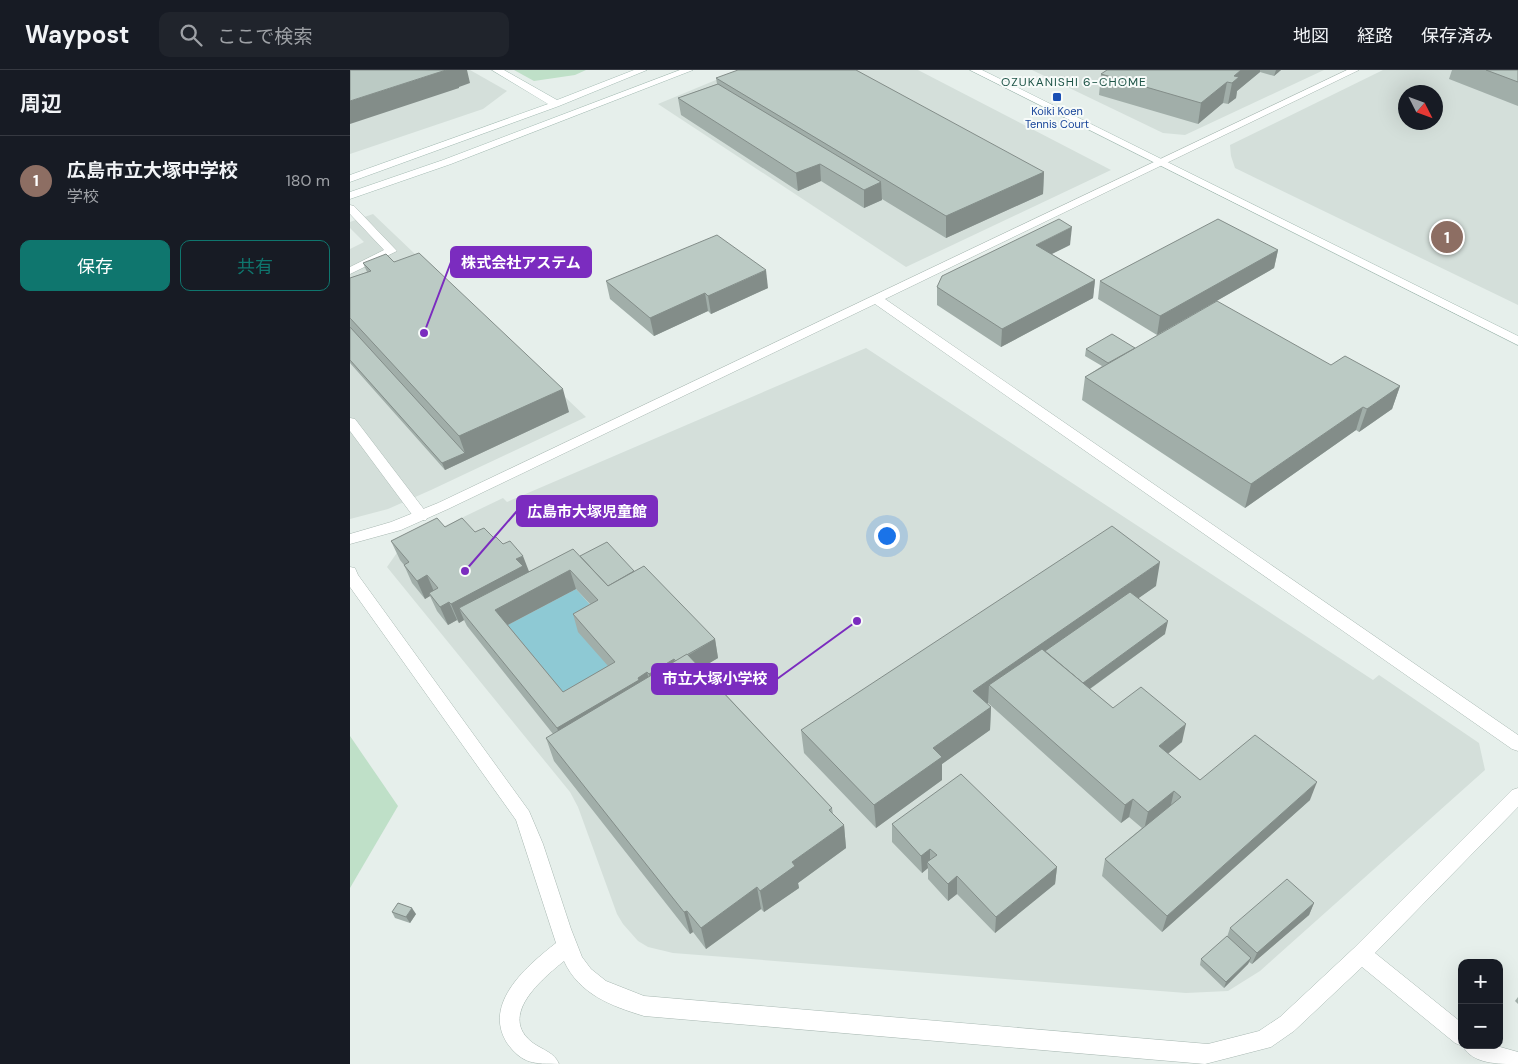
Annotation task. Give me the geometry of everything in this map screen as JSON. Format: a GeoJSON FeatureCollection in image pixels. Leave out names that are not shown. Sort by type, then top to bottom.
{"type":"FeatureCollection","features":[{"type":"Feature","properties":{"kind":"street"},"geometry":{"type":"LineString","coordinates":[[497,70],[556,104]]}},
{"type":"Feature","properties":{"kind":"street"},"geometry":{"type":"LineString","coordinates":[[350,179],[556,104],[642,70]]}},
{"type":"Feature","properties":{"kind":"street"},"geometry":{"type":"LineString","coordinates":[[350,196],[447,162],[688,70]]}},
{"type":"Feature","properties":{"kind":"street"},"geometry":{"type":"LineString","coordinates":[[975,70],[1518,341]]}},
{"type":"Feature","properties":{"kind":"street"},"geometry":{"type":"LineString","coordinates":[[350,539],[396,526],[421,516],[1354,70]]}},
{"type":"Feature","properties":{"kind":"street"},"geometry":{"type":"LineString","coordinates":[[350,208],[391,251],[350,271]]}},
{"type":"Feature","properties":{"kind":"street"},"geometry":{"type":"LineString","coordinates":[[875,298],[1518,744]]}},
{"type":"Feature","properties":{"kind":"street"},"geometry":{"type":"LineString","coordinates":[[350,422],[421,516]]}},
{"type":"Feature","properties":{"kind":"street"},"geometry":{"type":"LineString","coordinates":[[350,572],[523,816],[534,840],[547,888],[567,946],[578,970],[594,984],[626,1002],[644,1006],[1208,1054],[1264,1040],[1287,1024],[1361,954],[1518,795]]}},
{"type":"Feature","properties":{"kind":"street"},"geometry":{"type":"LineString","coordinates":[[549,1064],[526,1050],[514,1037],[510,1011],[525,983],[567,946]]}},
{"type":"Feature","properties":{"kind":"street"},"geometry":{"type":"LineString","coordinates":[[1361,954],[1458,1033]]}},
{"type":"Feature","properties":{"kind":"street"},"geometry":{"type":"LineString","coordinates":[[1478,1049],[1483,1053],[1518,1062]]}},
{"type":"Feature","properties":{"kind":"shaded area"},"geometry":{"type":"Polygon","coordinates":[[[350,70],[470,70],[507,91],[483,109],[350,154],[350,70]]]}},
{"type":"Feature","properties":{"kind":"shaded area"},"geometry":{"type":"Polygon","coordinates":[[[740,70],[918,70],[1111,170],[906,267],[658,104],[740,70]]]}},
{"type":"Feature","properties":{"kind":"shaded area"},"geometry":{"type":"Polygon","coordinates":[[[1032,70],[1324,70],[1185,135],[1163,133],[1032,70]]]}},
{"type":"Feature","properties":{"kind":"shaded area"},"geometry":{"type":"Polygon","coordinates":[[[1383,70],[1518,70],[1518,305],[1235,168],[1230,145],[1383,70]]]}},
{"type":"Feature","properties":{"kind":"shaded area"},"geometry":{"type":"Polygon","coordinates":[[[373,214],[586,417],[388,509],[350,519],[350,249],[364,242],[350,228],[350,222],[373,214]]]}},
{"type":"Feature","properties":{"kind":"shaded area"},"geometry":{"type":"Polygon","coordinates":[[[866,348],[1373,680],[1379,675],[1479,743],[1485,770],[1260,971],[1228,991],[1186,993],[673,953],[648,947],[638,941],[617,914],[578,807],[570,792],[387,567],[401,547],[503,498],[507,502],[866,348]]]}},
{"type":"Feature","properties":{"kind":"green space"},"geometry":{"type":"Polygon","coordinates":[[[514,70],[586,70],[575,75],[534,81],[514,70]]]}},
{"type":"Feature","properties":{"kind":"green space"},"geometry":{"type":"Polygon","coordinates":[[[350,736],[398,806],[350,888],[350,736]]]}},
{"type":"Feature","properties":{"kind":"water"},"geometry":{"type":"Polygon","coordinates":[[[576,589],[603,619],[621,680],[569,710],[502,628],[576,589]]]}},
{"type":"Feature","properties":{"kind":"building"},"geometry":{"type":"Polygon","coordinates":[[[350,70],[446,70],[350,101],[350,70]]]}},
{"type":"Feature","properties":{"kind":"building"},"geometry":{"type":"Polygon","coordinates":[[[738,70],[856,70],[1044,172],[946,216],[716,78],[738,70]]]}},
{"type":"Feature","properties":{"kind":"building"},"geometry":{"type":"Polygon","coordinates":[[[1107,70],[1241,70],[1234,76],[1239,77],[1232,83],[1227,82],[1201,103],[1101,74],[1107,70]]]}},
{"type":"Feature","properties":{"kind":"building"},"geometry":{"type":"Polygon","coordinates":[[[1486,70],[1518,70],[1518,82],[1486,70]]]}},
{"type":"Feature","properties":{"kind":"building"},"geometry":{"type":"Polygon","coordinates":[[[718,84],[881,182],[864,190],[820,164],[796,173],[678,98],[718,84]]]}},
{"type":"Feature","properties":{"kind":"building"},"geometry":{"type":"Polygon","coordinates":[[[1059,219],[1072,227],[1036,245],[1095,280],[1002,329],[937,287],[942,276],[1059,219]]]}},
{"type":"Feature","properties":{"kind":"building"},"geometry":{"type":"Polygon","coordinates":[[[1218,219],[1278,250],[1160,316],[1100,281],[1218,219]]]}},
{"type":"Feature","properties":{"kind":"building"},"geometry":{"type":"Polygon","coordinates":[[[717,235],[766,270],[708,296],[705,293],[650,318],[606,281],[717,235]]]}},
{"type":"Feature","properties":{"kind":"building"},"geometry":{"type":"Polygon","coordinates":[[[419,253],[563,389],[459,436],[350,318],[350,278],[371,271],[363,263],[386,254],[394,262],[419,253]]]}},
{"type":"Feature","properties":{"kind":"building"},"geometry":{"type":"Polygon","coordinates":[[[1217,301],[1331,365],[1345,356],[1400,386],[1367,409],[1363,407],[1251,484],[1085,377],[1217,301]]]}},
{"type":"Feature","properties":{"kind":"building"},"geometry":{"type":"Polygon","coordinates":[[[350,327],[465,453],[442,463],[350,360],[350,327]]]}},
{"type":"Feature","properties":{"kind":"building"},"geometry":{"type":"Polygon","coordinates":[[[1112,334],[1135,348],[1108,363],[1086,349],[1112,334]]]}},
{"type":"Feature","properties":{"kind":"building"},"geometry":{"type":"Polygon","coordinates":[[[437,518],[445,527],[462,518],[475,532],[484,528],[503,544],[510,541],[523,556],[516,559],[523,566],[451,604],[449,602],[440,607],[429,593],[438,588],[427,575],[417,581],[404,565],[409,562],[391,541],[437,518]]]}},
{"type":"Feature","properties":{"kind":"building"},"geometry":{"type":"Polygon","coordinates":[[[1112,526],[1160,562],[973,691],[991,707],[933,748],[942,757],[874,805],[801,730],[1112,526]]]}},
{"type":"Feature","properties":{"kind":"building"},"geometry":{"type":"Polygon","coordinates":[[[607,542],[634,571],[608,586],[580,556],[607,542]]]}},
{"type":"Feature","properties":{"kind":"building"},"geometry":{"type":"Polygon","coordinates":[[[573,549],[608,586],[644,566],[715,639],[676,661],[674,659],[649,674],[647,672],[638,678],[639,680],[557,728],[459,608],[573,549]],[[570,570],[495,610],[563,692],[615,662],[573,614],[598,600],[570,570]]]}},
{"type":"Feature","properties":{"kind":"building"},"geometry":{"type":"Polygon","coordinates":[[[1130,592],[1168,621],[1083,683],[1045,651],[1130,592]]]}},
{"type":"Feature","properties":{"kind":"building"},"geometry":{"type":"Polygon","coordinates":[[[1042,649],[1113,708],[1141,687],[1186,724],[1159,746],[1200,780],[1255,735],[1317,782],[1167,916],[1105,859],[1181,797],[1174,791],[1148,812],[1133,799],[1125,805],[989,685],[1042,649]]]}},
{"type":"Feature","properties":{"kind":"building"},"geometry":{"type":"Polygon","coordinates":[[[687,654],[832,808],[829,810],[844,825],[792,862],[795,866],[760,891],[757,887],[701,928],[687,911],[684,912],[546,738],[687,654]]]}},
{"type":"Feature","properties":{"kind":"building"},"geometry":{"type":"Polygon","coordinates":[[[961,774],[1057,867],[996,917],[957,876],[948,884],[927,862],[937,855],[930,849],[921,856],[892,824],[961,774]]]}},
{"type":"Feature","properties":{"kind":"building"},"geometry":{"type":"Polygon","coordinates":[[[1287,879],[1314,903],[1257,953],[1230,928],[1287,879]]]}},
{"type":"Feature","properties":{"kind":"building"},"geometry":{"type":"Polygon","coordinates":[[[398,903],[412,908],[406,917],[392,912],[398,903]]]}},
{"type":"Feature","properties":{"kind":"building"},"geometry":{"type":"Polygon","coordinates":[[[1227,936],[1251,958],[1226,982],[1201,959],[1227,936]]]}},
{"type":"Feature","properties":{"kind":"place","name":"Koiki Koen Tennis Court"},"geometry":{"type":"Point","coordinates":[1057,97]}},
{"type":"Feature","properties":{"kind":"place","name":"広島市立大塚中学校"},"geometry":{"type":"Point","coordinates":[1447,237]}},
{"type":"Feature","properties":{"kind":"place","name":"株式会社アステム"},"geometry":{"type":"Point","coordinates":[424,333]}},
{"type":"Feature","properties":{"kind":"place","name":"広島市大塚児童館"},"geometry":{"type":"Point","coordinates":[465,571]}},
{"type":"Feature","properties":{"kind":"place","name":"市立大塚小学校"},"geometry":{"type":"Point","coordinates":[857,621]}},
{"type":"Feature","properties":{"kind":"district","name":"OZUKANISHI 6-CHOME"},"geometry":{"type":"Point","coordinates":[1074,82]}}]}
